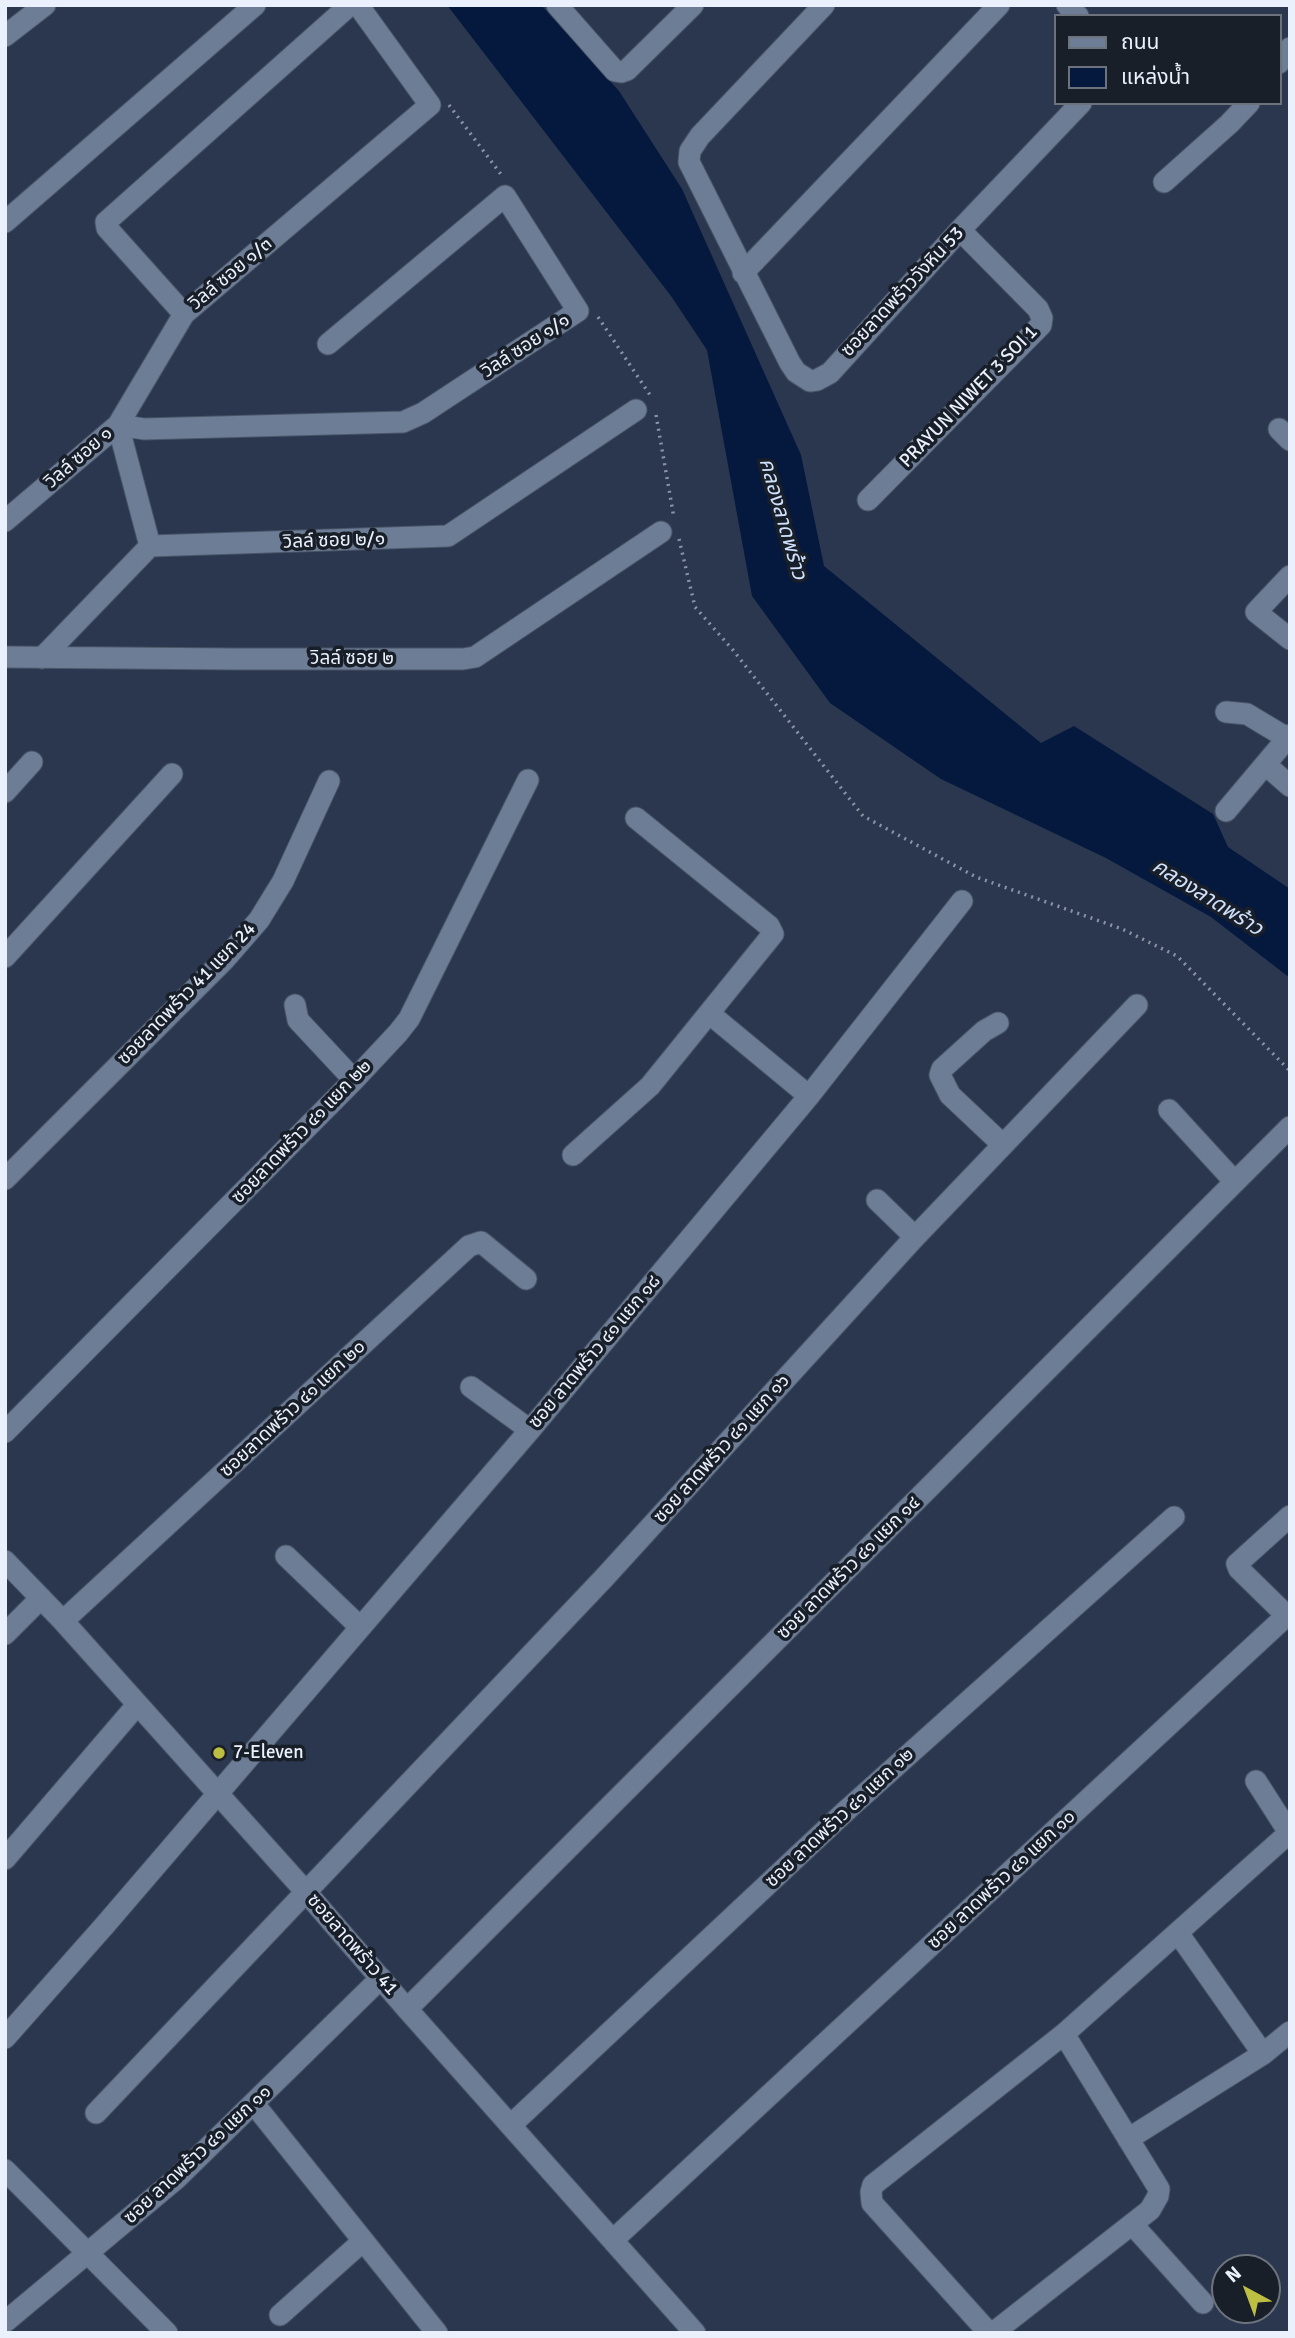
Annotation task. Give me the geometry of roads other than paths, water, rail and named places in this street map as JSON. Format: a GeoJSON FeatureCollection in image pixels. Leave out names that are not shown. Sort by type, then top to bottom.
{"type":"FeatureCollection","features":[{"type":"Feature","properties":{"kind":"street"},"geometry":{"type":"LineString","coordinates":[[5,36],[45,5]]}},
{"type":"Feature","properties":{"kind":"street"},"geometry":{"type":"LineString","coordinates":[[7,216],[256,5]]}},
{"type":"Feature","properties":{"kind":"street","name":"วิลล์ ซอย ๑/๓"},"geometry":{"type":"LineString","coordinates":[[350,5],[106,222],[107,228],[184,314],[430,105],[358,5]]}},
{"type":"Feature","properties":{"kind":"street"},"geometry":{"type":"LineString","coordinates":[[557,5],[621,70],[694,5]]}},
{"type":"Feature","properties":{"kind":"street","name":"ซอยลาดพร้าววังหิน 53"},"geometry":{"type":"LineString","coordinates":[[824,5],[700,136],[691,151],[689,162],[743,273],[796,372],[810,381],[830,373],[960,230],[1079,105]]}},
{"type":"Feature","properties":{"kind":"street"},"geometry":{"type":"LineString","coordinates":[[743,273],[999,5]]}},
{"type":"Feature","properties":{"kind":"street"},"geometry":{"type":"LineString","coordinates":[[1164,182],[1247,105]]}},
{"type":"Feature","properties":{"kind":"street","name":"วิลล์ ซอย ๑/๑"},"geometry":{"type":"LineString","coordinates":[[118,425],[144,429],[403,422],[423,414],[578,311],[505,196],[328,344]]}},
{"type":"Feature","properties":{"kind":"street","name":"PRAYUN NIWET 3 SOI 1"},"geometry":{"type":"LineString","coordinates":[[868,500],[1041,326],[1042,318],[1038,310],[960,230]]}},
{"type":"Feature","properties":{"kind":"street","name":"วิลล์ ซอย ๑"},"geometry":{"type":"LineString","coordinates":[[5,521],[118,425],[184,314]]}},
{"type":"Feature","properties":{"kind":"street","name":"วิลล์ ซอย ๒/๑"},"geometry":{"type":"LineString","coordinates":[[150,546],[448,536],[648,408]]}},
{"type":"Feature","properties":{"kind":"street"},"geometry":{"type":"LineString","coordinates":[[42,658],[150,546],[118,425]]}},
{"type":"Feature","properties":{"kind":"street","name":"วิลล์ ซอย ๒"},"geometry":{"type":"LineString","coordinates":[[5,657],[475,657],[671,528]]}},
{"type":"Feature","properties":{"kind":"street"},"geometry":{"type":"LineString","coordinates":[[1290,576],[1256,612],[1290,639]]}},
{"type":"Feature","properties":{"kind":"street"},"geometry":{"type":"LineString","coordinates":[[1226,712],[1247,714],[1288,737],[1226,811]]}},
{"type":"Feature","properties":{"kind":"street"},"geometry":{"type":"LineString","coordinates":[[5,792],[32,762]]}},
{"type":"Feature","properties":{"kind":"street"},"geometry":{"type":"LineString","coordinates":[[1266,765],[1290,786]]}},
{"type":"Feature","properties":{"kind":"street"},"geometry":{"type":"LineString","coordinates":[[5,957],[172,774]]}},
{"type":"Feature","properties":{"kind":"street","name":"ซอยลาดพร้าว ๔๑ แยก ๒๒"},"geometry":{"type":"LineString","coordinates":[[5,1432],[354,1080],[409,1019],[528,779]]}},
{"type":"Feature","properties":{"kind":"street","name":"ซอยลาดพร้าว 41 แยก 24"},"geometry":{"type":"LineString","coordinates":[[5,1179],[225,959],[259,920],[283,881],[329,781]]}},
{"type":"Feature","properties":{"kind":"street"},"geometry":{"type":"LineString","coordinates":[[573,1155],[650,1086],[772,937],[773,931],[636,818]]}},
{"type":"Feature","properties":{"kind":"street","name":"ซอย ลาดพร้าว ๔๑ แยก ๑๘"},"geometry":{"type":"LineString","coordinates":[[5,2038],[218,1795],[530,1430],[808,1096],[962,901]]}},
{"type":"Feature","properties":{"kind":"street"},"geometry":{"type":"LineString","coordinates":[[295,1005],[298,1020],[354,1080]]}},
{"type":"Feature","properties":{"kind":"street","name":"ซอย ลาดพร้าว ๔๑ แยก ๑๖"},"geometry":{"type":"LineString","coordinates":[[96,2113],[604,1578],[915,1237],[1137,1005]]}},
{"type":"Feature","properties":{"kind":"street"},"geometry":{"type":"LineString","coordinates":[[710,1014],[808,1096]]}},
{"type":"Feature","properties":{"kind":"street"},"geometry":{"type":"LineString","coordinates":[[998,1023],[984,1031],[942,1069],[940,1075],[950,1095],[1002,1144]]}},
{"type":"Feature","properties":{"kind":"street"},"geometry":{"type":"LineString","coordinates":[[1169,1110],[1235,1182]]}},
{"type":"Feature","properties":{"kind":"street","name":"ซอย ลาดพร้าว ๔๑ แยก ๑๔"},"geometry":{"type":"LineString","coordinates":[[407,2009],[1290,1126]]}},
{"type":"Feature","properties":{"kind":"street"},"geometry":{"type":"LineString","coordinates":[[877,1200],[915,1237]]}},
{"type":"Feature","properties":{"kind":"street","name":"ซอยลาดพร้าว ๔๑ แยก ๒๐"},"geometry":{"type":"LineString","coordinates":[[63,1621],[469,1246],[481,1242],[526,1279]]}},
{"type":"Feature","properties":{"kind":"street"},"geometry":{"type":"LineString","coordinates":[[471,1387],[530,1430]]}},
{"type":"Feature","properties":{"kind":"street","name":"ซอย ลาดพร้าว ๔๑ แยก ๑๐"},"geometry":{"type":"LineString","coordinates":[[613,2240],[1284,1618],[1284,1613],[1237,1564],[1290,1516]]}},
{"type":"Feature","properties":{"kind":"street","name":"ซอย ลาดพร้าว ๔๑ แยก ๑๒"},"geometry":{"type":"LineString","coordinates":[[512,2124],[838,1819],[1174,1517]]}},
{"type":"Feature","properties":{"kind":"street"},"geometry":{"type":"LineString","coordinates":[[286,1556],[360,1627]]}},
{"type":"Feature","properties":{"kind":"street","name":"ซอยลาดพร้าว 41"},"geometry":{"type":"LineString","coordinates":[[5,1561],[63,1621],[306,1892],[695,2333]]}},
{"type":"Feature","properties":{"kind":"street"},"geometry":{"type":"LineString","coordinates":[[5,1634],[41,1598]]}},
{"type":"Feature","properties":{"kind":"street"},"geometry":{"type":"LineString","coordinates":[[5,1858],[137,1705]]}},
{"type":"Feature","properties":{"kind":"street"},"geometry":{"type":"LineString","coordinates":[[1064,2034],[1159,2189],[1156,2203],[991,2333],[872,2203],[871,2192],[879,2179],[1064,2034],[1178,1934],[1287,1826],[1256,1781]]}},
{"type":"Feature","properties":{"kind":"street"},"geometry":{"type":"LineString","coordinates":[[1178,1934],[1262,2054]]}},
{"type":"Feature","properties":{"kind":"street","name":"ซอย ลาดพร้าว ๔๑ แยก ๑๑"},"geometry":{"type":"LineString","coordinates":[[5,2322],[176,2179],[381,1978]]}},
{"type":"Feature","properties":{"kind":"street"},"geometry":{"type":"LineString","coordinates":[[1128,2139],[1262,2054],[1290,2032]]}},
{"type":"Feature","properties":{"kind":"street"},"geometry":{"type":"LineString","coordinates":[[254,2104],[437,2333]]}},
{"type":"Feature","properties":{"kind":"street"},"geometry":{"type":"LineString","coordinates":[[5,2170],[167,2333]]}},
{"type":"Feature","properties":{"kind":"street"},"geometry":{"type":"LineString","coordinates":[[1132,2224],[1203,2303]]}},
{"type":"Feature","properties":{"kind":"street"},"geometry":{"type":"LineString","coordinates":[[280,2315],[363,2241]]}},
{"type":"Feature","properties":{"kind":"water","name":"คลองลาดพร้าว"},"geometry":{"type":"Polygon","coordinates":[[[447,5],[541,5],[619,91],[682,189],[801,455],[824,566],[1041,743],[1074,726],[1213,814],[1228,847],[1290,889],[1290,978],[1211,917],[1106,858],[941,779],[830,703],[752,596],[707,350],[671,296],[447,5]]]}},
{"type":"Feature","properties":{"kind":"place","name":"7-Eleven"},"geometry":{"type":"Point","coordinates":[219,1753]}}]}
